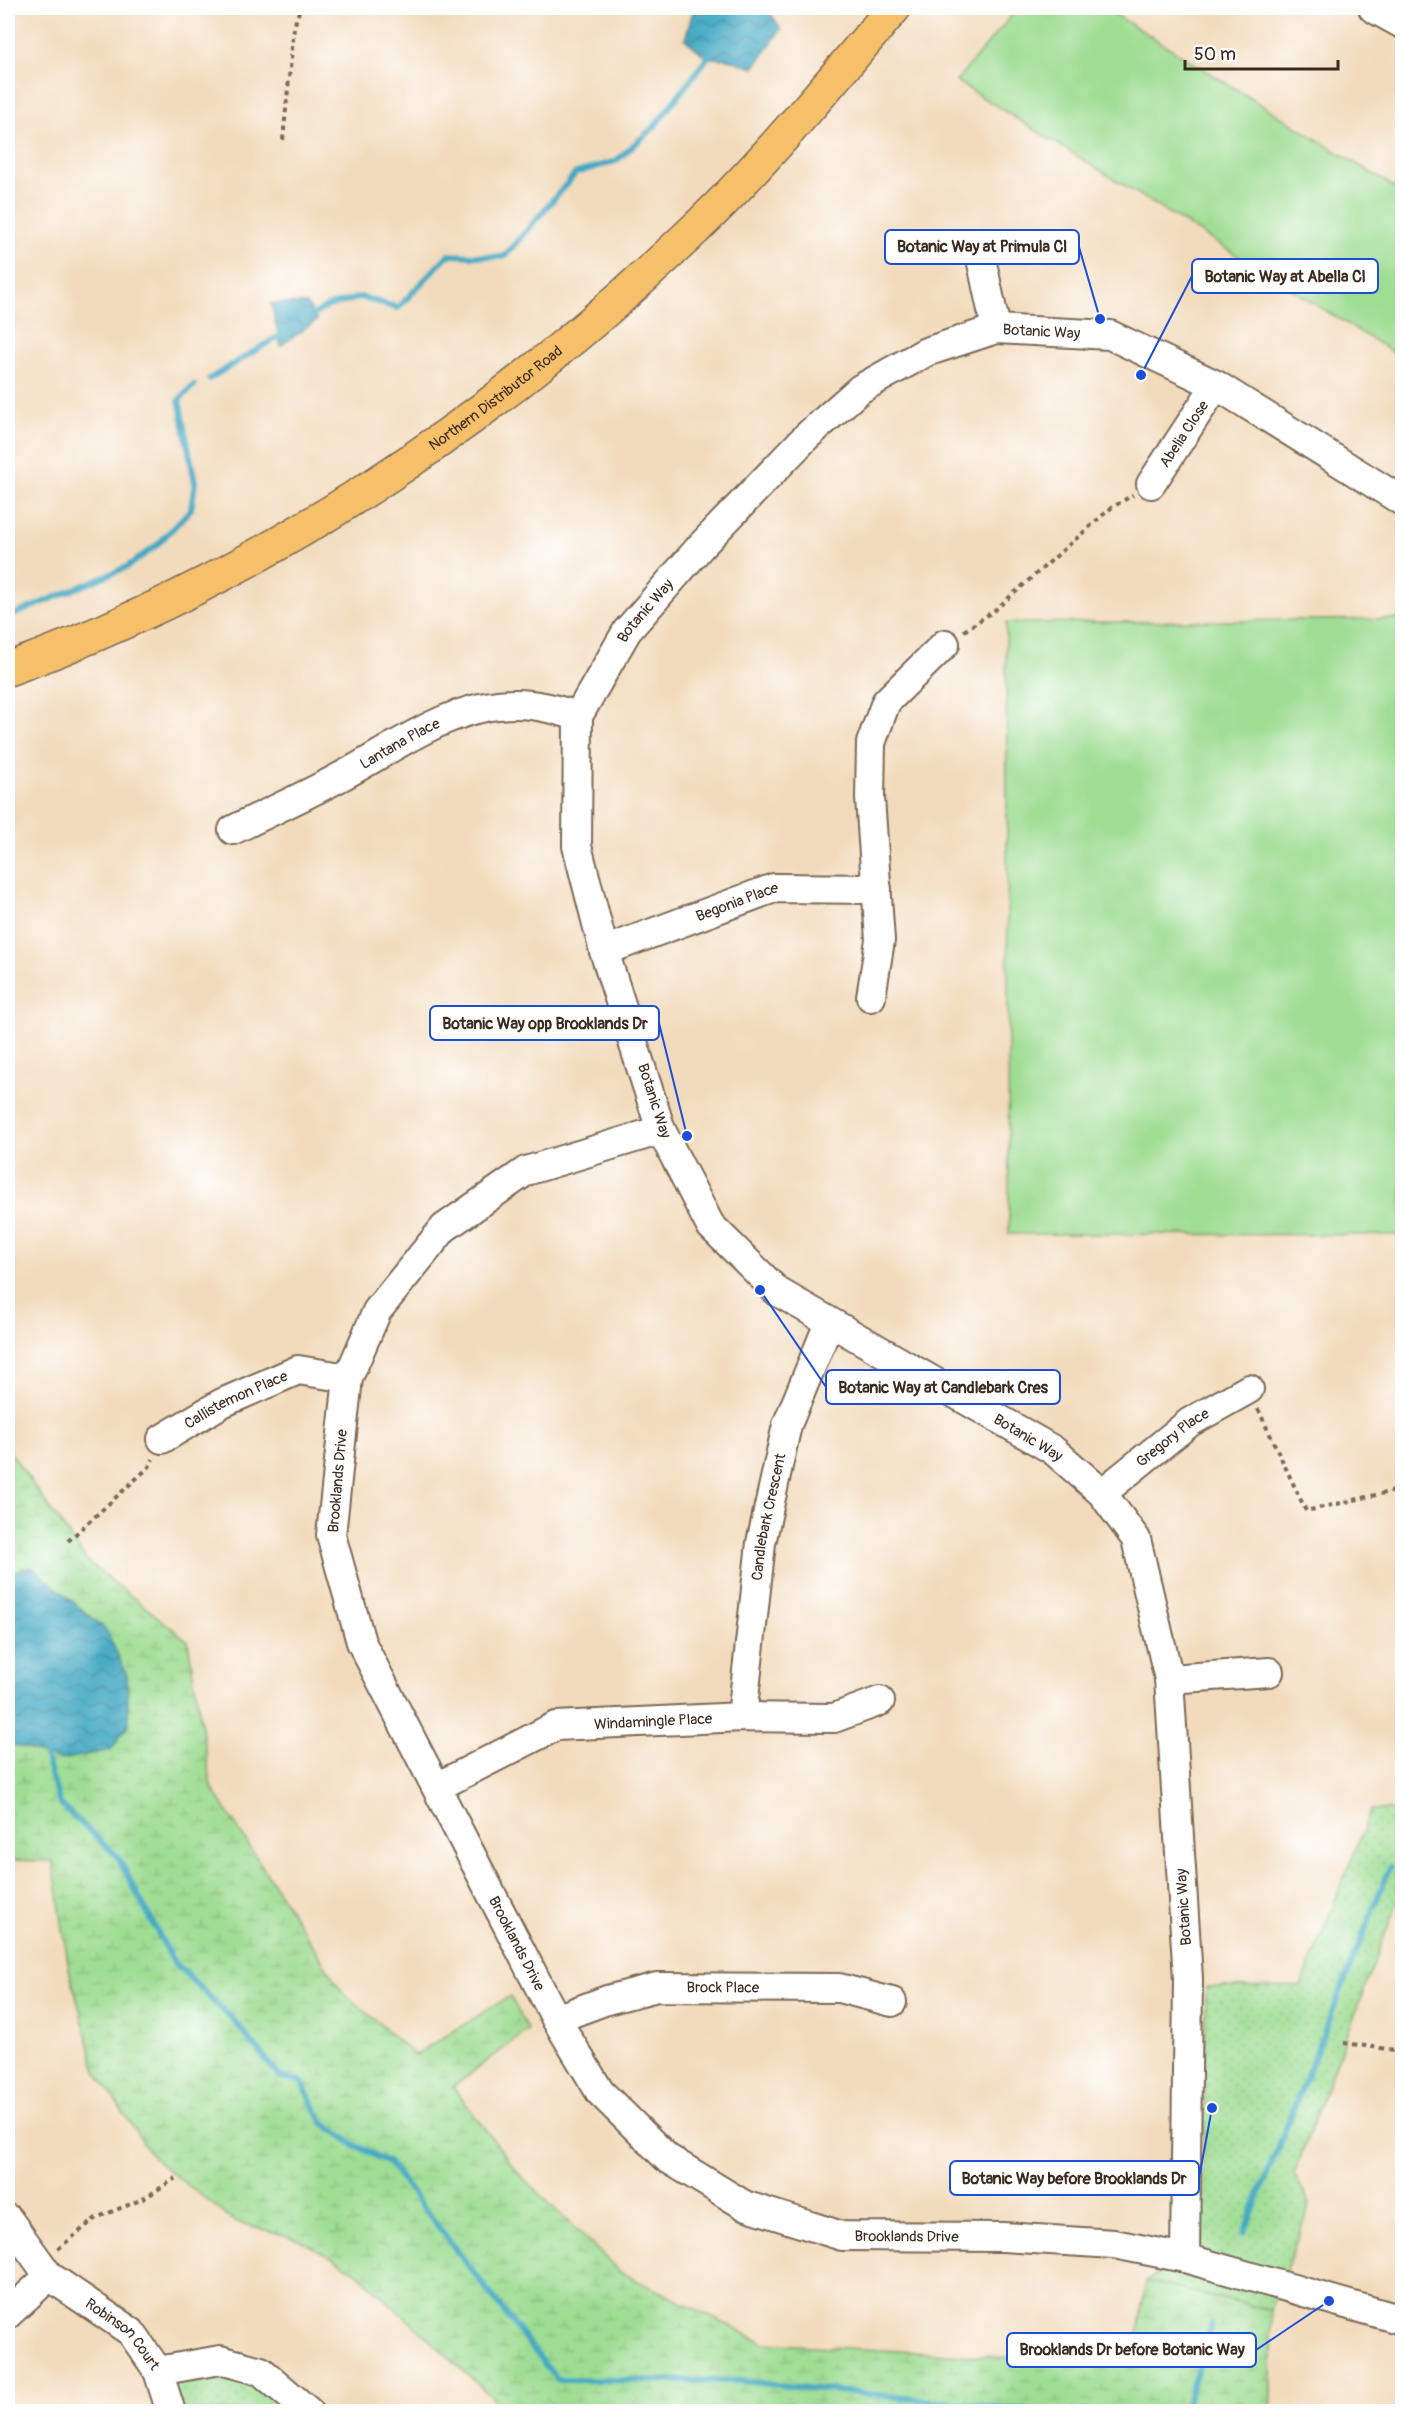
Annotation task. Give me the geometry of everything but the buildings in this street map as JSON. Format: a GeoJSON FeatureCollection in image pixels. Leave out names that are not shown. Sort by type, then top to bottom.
{"type":"FeatureCollection","features":[{"type":"Feature","properties":{"kind":"main road","name":"Northern Distributor Road"},"geometry":{"type":"LineString","coordinates":[[8,669],[112,627],[268,548],[360,495],[482,412],[584,330],[693,232],[743,180],[894,8]]}},
{"type":"Feature","properties":{"kind":"street"},"geometry":{"type":"LineString","coordinates":[[1373,8],[1402,24]]}},
{"type":"Feature","properties":{"kind":"street"},"geometry":{"type":"LineString","coordinates":[[982,263],[996,329]]}},
{"type":"Feature","properties":{"kind":"street","name":"Botanic Way"},"geometry":{"type":"LineString","coordinates":[[1185,2258],[1188,1979],[1169,1679],[1136,1539],[1102,1493],[1053,1450],[778,1292],[710,1225],[661,1130],[604,951],[577,846],[578,716],[627,631],[701,546],[807,436],[870,384],[926,352],[996,329],[1110,335],[1216,385],[1402,501]]}},
{"type":"Feature","properties":{"kind":"street","name":"Abelia Close"},"geometry":{"type":"LineString","coordinates":[[1151,484],[1216,385]]}},
{"type":"Feature","properties":{"kind":"street"},"geometry":{"type":"LineString","coordinates":[[871,997],[880,940],[870,798],[871,743],[886,702],[945,644]]}},
{"type":"Feature","properties":{"kind":"street","name":"Lantana Place"},"geometry":{"type":"LineString","coordinates":[[233,830],[340,778],[439,722],[474,710],[514,704],[542,706],[578,716]]}},
{"type":"Feature","properties":{"kind":"street","name":"Begonia Place"},"geometry":{"type":"LineString","coordinates":[[604,951],[774,888],[877,889]]}},
{"type":"Feature","properties":{"kind":"street","name":"Brooklands Drive"},"geometry":{"type":"LineString","coordinates":[[661,1130],[526,1171],[444,1228],[377,1311],[348,1378],[331,1535],[361,1642],[556,2019],[600,2092],[667,2158],[744,2205],[842,2235],[1003,2237],[1103,2243],[1185,2258],[1402,2320]]}},
{"type":"Feature","properties":{"kind":"street","name":"Candlebark Crescent"},"geometry":{"type":"LineString","coordinates":[[742,1717],[761,1543],[787,1425],[829,1323]]}},
{"type":"Feature","properties":{"kind":"street","name":"Callistemon Place"},"geometry":{"type":"LineString","coordinates":[[162,1439],[222,1403],[298,1370],[348,1378]]}},
{"type":"Feature","properties":{"kind":"street","name":"Gregory Place"},"geometry":{"type":"LineString","coordinates":[[1102,1493],[1191,1422],[1249,1389]]}},
{"type":"Feature","properties":{"kind":"street"},"geometry":{"type":"LineString","coordinates":[[1169,1679],[1269,1672]]}},
{"type":"Feature","properties":{"kind":"street","name":"Windamingle Place"},"geometry":{"type":"LineString","coordinates":[[437,1787],[556,1726],[742,1717],[834,1718],[880,1701]]}},
{"type":"Feature","properties":{"kind":"street","name":"Brock Place"},"geometry":{"type":"LineString","coordinates":[[556,2019],[607,2000],[657,1987],[839,1988],[892,2002]]}},
{"type":"Feature","properties":{"kind":"street","name":"Robinson Court"},"geometry":{"type":"LineString","coordinates":[[8,2219],[45,2269],[131,2332],[158,2371],[171,2412]]}},
{"type":"Feature","properties":{"kind":"street"},"geometry":{"type":"LineString","coordinates":[[8,2314],[45,2269]]}},
{"type":"Feature","properties":{"kind":"street"},"geometry":{"type":"LineString","coordinates":[[158,2371],[220,2360],[261,2371],[309,2412]]}},
{"type":"Feature","properties":{"kind":"path"},"geometry":{"type":"LineString","coordinates":[[283,140],[294,27],[300,8]]}},
{"type":"Feature","properties":{"kind":"path"},"geometry":{"type":"LineString","coordinates":[[1109,10],[1116,8]]}},
{"type":"Feature","properties":{"kind":"path"},"geometry":{"type":"LineString","coordinates":[[945,644],[995,610],[1111,508],[1151,484]]}},
{"type":"Feature","properties":{"kind":"path"},"geometry":{"type":"LineString","coordinates":[[1249,1389],[1306,1511],[1402,1489]]}},
{"type":"Feature","properties":{"kind":"path"},"geometry":{"type":"LineString","coordinates":[[68,1541],[149,1467]]}},
{"type":"Feature","properties":{"kind":"path"},"geometry":{"type":"LineString","coordinates":[[1344,2043],[1402,2051]]}},
{"type":"Feature","properties":{"kind":"path"},"geometry":{"type":"LineString","coordinates":[[45,2269],[96,2218],[143,2199],[176,2178]]}},
{"type":"Feature","properties":{"kind":"green space"},"geometry":{"type":"Polygon","coordinates":[[[1018,8],[1105,8],[1402,192],[1402,358],[956,81],[1018,8]]]}},
{"type":"Feature","properties":{"kind":"green space"},"geometry":{"type":"Polygon","coordinates":[[[1402,619],[1402,1235],[1009,1234],[1006,623],[1402,619]]]}},
{"type":"Feature","properties":{"kind":"green space"},"geometry":{"type":"Polygon","coordinates":[[[8,1449],[88,1562],[188,1641],[211,1786],[341,1990],[415,2055],[510,1996],[528,2030],[453,2087],[520,2175],[620,2272],[764,2343],[1133,2365],[1146,2281],[1271,2310],[1271,2411],[507,2411],[354,2270],[298,2239],[234,2221],[153,2158],[96,2071],[69,1969],[53,1861],[8,1860],[8,1449]]]}},
{"type":"Feature","properties":{"kind":"green space"},"geometry":{"type":"Polygon","coordinates":[[[1371,1810],[1402,1810],[1402,1903],[1397,1903],[1294,2174],[1310,2204],[1271,2310],[1146,2281],[1185,2258],[1203,2203],[1206,1987],[1301,1986],[1371,1810]]]}},
{"type":"Feature","properties":{"kind":"green space"},"geometry":{"type":"Polygon","coordinates":[[[220,2360],[309,2411],[171,2411],[158,2371],[220,2360]]]}},
{"type":"Feature","properties":{"kind":"water"},"geometry":{"type":"Polygon","coordinates":[[[694,8],[767,8],[781,29],[754,68],[728,59],[707,58],[685,39],[694,8]]]}},
{"type":"Feature","properties":{"kind":"water"},"geometry":{"type":"Polygon","coordinates":[[[271,303],[307,304],[317,320],[281,346],[271,303]]]}},
{"type":"Feature","properties":{"kind":"water"},"geometry":{"type":"Polygon","coordinates":[[[32,1567],[107,1631],[127,1676],[129,1723],[111,1750],[61,1760],[8,1743],[8,1573],[32,1567]]]}},
{"type":"Feature","properties":{"kind":"waterway"},"geometry":{"type":"LineString","coordinates":[[308,318],[328,306],[361,297],[398,308],[448,255],[504,257],[576,173],[616,161],[654,127],[711,53]]}},
{"type":"Feature","properties":{"kind":"waterway"},"geometry":{"type":"LineString","coordinates":[[209,379],[284,333]]}},
{"type":"Feature","properties":{"kind":"waterway"},"geometry":{"type":"LineString","coordinates":[[8,617],[127,567],[157,545],[191,509],[195,482],[179,400],[194,385]]}},
{"type":"Feature","properties":{"kind":"waterway"},"geometry":{"type":"LineString","coordinates":[[43,1748],[60,1804],[117,1856],[173,1961],[236,2023],[280,2077],[301,2081],[322,2122],[353,2144],[389,2163],[557,2380],[741,2381],[1042,2412]]}},
{"type":"Feature","properties":{"kind":"waterway"},"geometry":{"type":"LineString","coordinates":[[1244,2233],[1390,1867]]}},
{"type":"Feature","properties":{"kind":"waterway"},"geometry":{"type":"LineString","coordinates":[[1184,2412],[1212,2324]]}},
{"type":"Feature","properties":{"kind":"place","name":"Botanic Way at Primula Cl"},"geometry":{"type":"Point","coordinates":[1100,319]}},
{"type":"Feature","properties":{"kind":"place","name":"Botanic Way at Abella Cl"},"geometry":{"type":"Point","coordinates":[1141,375]}},
{"type":"Feature","properties":{"kind":"place","name":"Botanic Way opp Brooklands Dr"},"geometry":{"type":"Point","coordinates":[687,1136]}},
{"type":"Feature","properties":{"kind":"place","name":"Botanic Way at Candlebark Cres"},"geometry":{"type":"Point","coordinates":[760,1290]}},
{"type":"Feature","properties":{"kind":"place","name":"Botanic Way before Brooklands Dr"},"geometry":{"type":"Point","coordinates":[1212,2108]}},
{"type":"Feature","properties":{"kind":"place","name":"Brooklands Dr before Botanic Way"},"geometry":{"type":"Point","coordinates":[1329,2301]}}]}
